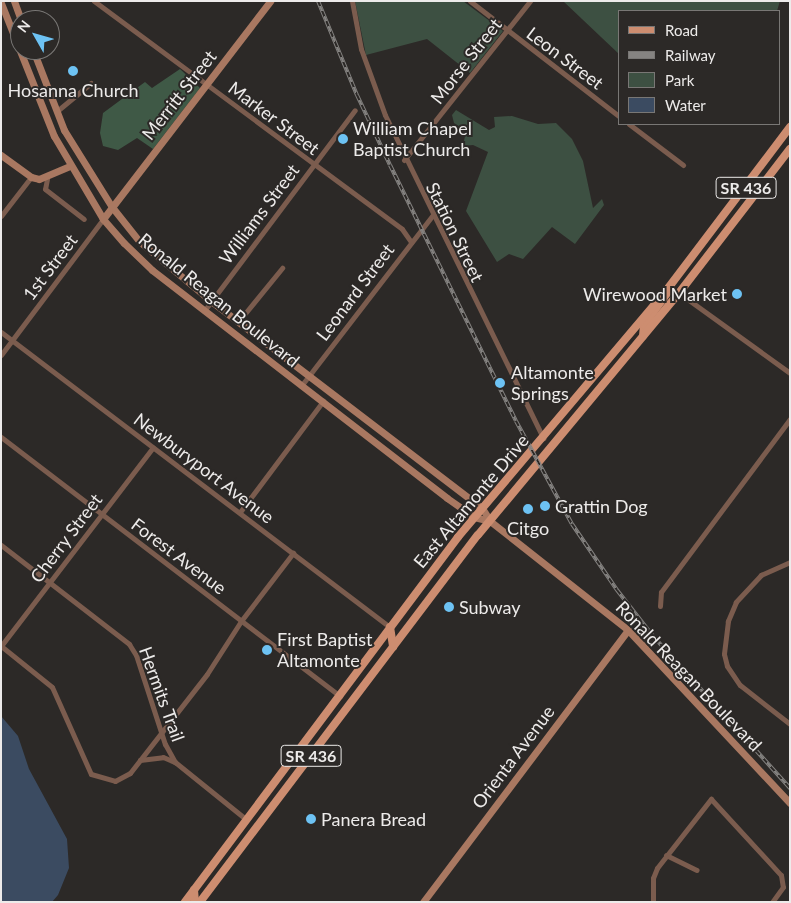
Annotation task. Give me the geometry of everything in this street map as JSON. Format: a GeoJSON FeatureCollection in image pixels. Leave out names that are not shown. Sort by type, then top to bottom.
{"type":"FeatureCollection","features":[{"type":"Feature","properties":{"kind":"main road","name":"Merritt Street"},"geometry":{"type":"LineString","coordinates":[[103,219],[270,1]]}},
{"type":"Feature","properties":{"kind":"main road","name":"Ronald Reagan Boulevard"},"geometry":{"type":"LineString","coordinates":[[1,3],[45,116],[70,166],[103,219],[152,270],[474,517],[490,521]]}},
{"type":"Feature","properties":{"kind":"main road","name":"Ronald Reagan Boulevard"},"geometry":{"type":"LineString","coordinates":[[37,60],[57,112],[78,154],[112,207],[139,241],[211,301],[482,508],[490,521],[628,630],[790,804]]}},
{"type":"Feature","properties":{"kind":"main road","name":"East Altamonte Drive"},"geometry":{"type":"LineString","coordinates":[[185,902],[474,517],[588,385],[669,287],[727,213],[790,127]]}},
{"type":"Feature","properties":{"kind":"main road","name":"East Altamonte Drive"},"geometry":{"type":"LineString","coordinates":[[200,902],[490,521],[680,293],[737,221],[790,149]]}},
{"type":"Feature","properties":{"kind":"main road"},"geometry":{"type":"LineString","coordinates":[[1,155],[31,177],[47,179],[70,166]]}},
{"type":"Feature","properties":{"kind":"main road"},"geometry":{"type":"LineString","coordinates":[[680,293],[680,281],[696,257],[697,251]]}},
{"type":"Feature","properties":{"kind":"main road"},"geometry":{"type":"LineString","coordinates":[[643,336],[644,326],[665,300],[669,287]]}},
{"type":"Feature","properties":{"kind":"main road"},"geometry":{"type":"LineString","coordinates":[[604,384],[606,363]]}},
{"type":"Feature","properties":{"kind":"main road"},"geometry":{"type":"LineString","coordinates":[[587,405],[588,385]]}},
{"type":"Feature","properties":{"kind":"main road"},"geometry":{"type":"LineString","coordinates":[[390,627],[394,647]]}},
{"type":"Feature","properties":{"kind":"main road","name":"Orienta Avenue"},"geometry":{"type":"LineString","coordinates":[[423,902],[628,630]]}},
{"type":"Feature","properties":{"kind":"main road"},"geometry":{"type":"LineString","coordinates":[[323,719],[323,739]]}},
{"type":"Feature","properties":{"kind":"main road"},"geometry":{"type":"LineString","coordinates":[[256,809],[256,828]]}},
{"type":"Feature","properties":{"kind":"main road"},"geometry":{"type":"LineString","coordinates":[[247,820],[248,838]]}},
{"type":"Feature","properties":{"kind":"main road"},"geometry":{"type":"LineString","coordinates":[[194,890],[195,902]]}},
{"type":"Feature","properties":{"kind":"street","name":"Marker Street"},"geometry":{"type":"LineString","coordinates":[[94,1],[402,230],[411,242]]}},
{"type":"Feature","properties":{"kind":"street","name":"Station Street"},"geometry":{"type":"LineString","coordinates":[[352,1],[361,49],[404,160],[543,438]]}},
{"type":"Feature","properties":{"kind":"street","name":"Leon Street"},"geometry":{"type":"LineString","coordinates":[[470,1],[618,115]]}},
{"type":"Feature","properties":{"kind":"street","name":"Morse Street"},"geometry":{"type":"LineString","coordinates":[[404,160],[530,1]]}},
{"type":"Feature","properties":{"kind":"street"},"geometry":{"type":"LineString","coordinates":[[57,112],[91,83]]}},
{"type":"Feature","properties":{"kind":"street","name":"Williams Street"},"geometry":{"type":"LineString","coordinates":[[204,310],[355,110]]}},
{"type":"Feature","properties":{"kind":"street"},"geometry":{"type":"LineString","coordinates":[[630,125],[683,165]]}},
{"type":"Feature","properties":{"kind":"street"},"geometry":{"type":"LineString","coordinates":[[1,216],[31,177]]}},
{"type":"Feature","properties":{"kind":"street"},"geometry":{"type":"LineString","coordinates":[[47,179],[45,190],[84,219]]}},
{"type":"Feature","properties":{"kind":"street"},"geometry":{"type":"LineString","coordinates":[[727,213],[737,221]]}},
{"type":"Feature","properties":{"kind":"street","name":"Leonard Street"},"geometry":{"type":"LineString","coordinates":[[301,386],[432,216]]}},
{"type":"Feature","properties":{"kind":"street","name":"1st Street"},"geometry":{"type":"LineString","coordinates":[[1,355],[103,219]]}},
{"type":"Feature","properties":{"kind":"street"},"geometry":{"type":"LineString","coordinates":[[238,322],[282,268]]}},
{"type":"Feature","properties":{"kind":"street"},"geometry":{"type":"LineString","coordinates":[[680,293],[790,373]]}},
{"type":"Feature","properties":{"kind":"street","name":"Newburyport Avenue"},"geometry":{"type":"LineString","coordinates":[[1,332],[390,627]]}},
{"type":"Feature","properties":{"kind":"street"},"geometry":{"type":"LineString","coordinates":[[240,512],[323,401]]}},
{"type":"Feature","properties":{"kind":"street"},"geometry":{"type":"LineString","coordinates":[[660,606],[661,592],[790,419]]}},
{"type":"Feature","properties":{"kind":"street","name":"Forest Avenue"},"geometry":{"type":"LineString","coordinates":[[1,437],[340,696]]}},
{"type":"Feature","properties":{"kind":"street","name":"Cherry Street"},"geometry":{"type":"LineString","coordinates":[[1,646],[153,447]]}},
{"type":"Feature","properties":{"kind":"street","name":"Hermits Trail"},"geometry":{"type":"LineString","coordinates":[[1,544],[51,581],[129,644],[136,655],[161,732],[175,762],[247,820]]}},
{"type":"Feature","properties":{"kind":"street"},"geometry":{"type":"LineString","coordinates":[[1,646],[52,687],[91,774],[115,781],[130,773],[207,674],[241,620],[293,553]]}},
{"type":"Feature","properties":{"kind":"street"},"geometry":{"type":"LineString","coordinates":[[790,562],[761,575],[736,602],[728,621],[724,654],[726,666],[740,685],[790,724]]}},
{"type":"Feature","properties":{"kind":"street"},"geometry":{"type":"LineString","coordinates":[[140,760],[163,757],[175,762]]}},
{"type":"Feature","properties":{"kind":"street"},"geometry":{"type":"LineString","coordinates":[[654,902],[652,878],[666,856],[711,799],[781,875],[783,887],[772,902]]}},
{"type":"Feature","properties":{"kind":"street"},"geometry":{"type":"LineString","coordinates":[[666,856],[697,870]]}},
{"type":"Feature","properties":{"kind":"green space"},"geometry":{"type":"Polygon","coordinates":[[[355,1],[463,1],[503,31],[470,73],[427,39],[366,55],[355,1]]]}},
{"type":"Feature","properties":{"kind":"green space"},"geometry":{"type":"Polygon","coordinates":[[[563,1],[780,1],[777,10],[618,10],[618,53],[563,1]]]}},
{"type":"Feature","properties":{"kind":"green space"},"geometry":{"type":"Polygon","coordinates":[[[180,69],[200,88],[153,149],[137,138],[118,150],[103,146],[100,133],[103,113],[145,82],[152,88],[180,69]]]}},
{"type":"Feature","properties":{"kind":"green space"},"geometry":{"type":"Polygon","coordinates":[[[456,110],[489,130],[495,127],[494,117],[512,116],[538,124],[556,123],[572,139],[583,161],[593,208],[602,199],[604,205],[575,244],[552,227],[523,259],[509,254],[497,262],[466,211],[488,152],[473,145],[463,146],[466,131],[454,123],[452,115],[456,110]]]}},
{"type":"Feature","properties":{"kind":"water"},"geometry":{"type":"Polygon","coordinates":[[[1,716],[18,736],[29,769],[67,839],[69,868],[58,895],[52,902],[1,902],[1,716]]]}},
{"type":"Feature","properties":{"kind":"railway"},"geometry":{"type":"LineString","coordinates":[[318,1],[357,95],[390,165],[516,421],[572,524],[617,590],[653,636],[790,788]]}},
{"type":"Feature","properties":{"kind":"place","name":"Hosanna Church"},"geometry":{"type":"Point","coordinates":[73,71]}},
{"type":"Feature","properties":{"kind":"place","name":"William Chapel Baptist Church"},"geometry":{"type":"Point","coordinates":[343,139]}},
{"type":"Feature","properties":{"kind":"place","name":"Wirewood Market"},"geometry":{"type":"Point","coordinates":[737,294]}},
{"type":"Feature","properties":{"kind":"place","name":"Altamonte Springs"},"geometry":{"type":"Point","coordinates":[500,383]}},
{"type":"Feature","properties":{"kind":"place","name":"Grattin Dog"},"geometry":{"type":"Point","coordinates":[545,506]}},
{"type":"Feature","properties":{"kind":"place","name":"Citgo"},"geometry":{"type":"Point","coordinates":[528,509]}},
{"type":"Feature","properties":{"kind":"place","name":"Subway"},"geometry":{"type":"Point","coordinates":[449,607]}},
{"type":"Feature","properties":{"kind":"place","name":"First Baptist Altamonte"},"geometry":{"type":"Point","coordinates":[267,650]}},
{"type":"Feature","properties":{"kind":"place","name":"Panera Bread"},"geometry":{"type":"Point","coordinates":[311,819]}}]}
